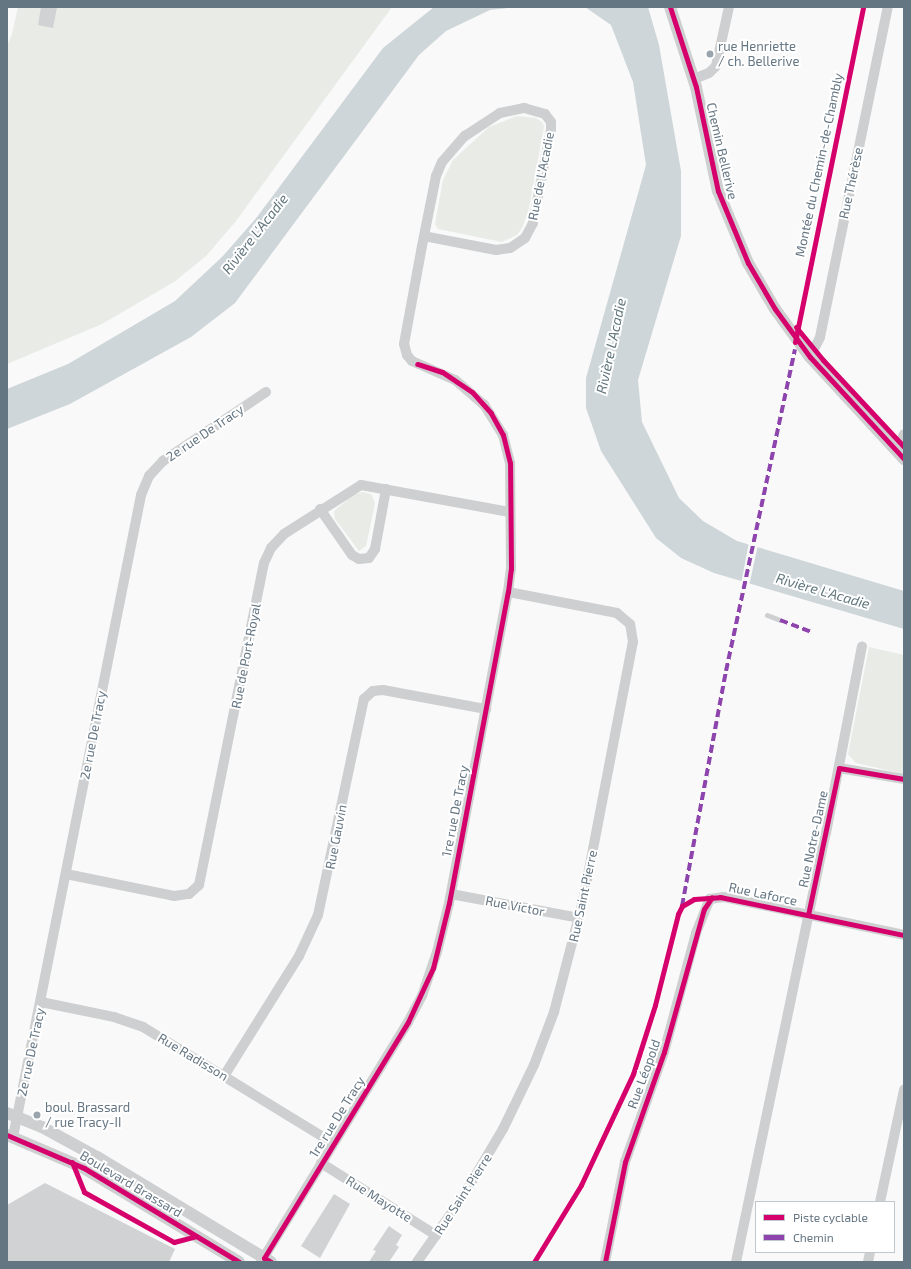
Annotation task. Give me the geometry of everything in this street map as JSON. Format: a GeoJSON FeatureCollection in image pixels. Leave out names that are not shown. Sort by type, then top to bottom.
{"type":"FeatureCollection","features":[{"type":"Feature","properties":{"kind":"street","name":"Chemin Bellerive"},"geometry":{"type":"LineString","coordinates":[[670,7],[694,79],[714,176],[732,228],[769,300],[810,357],[900,455]]}},
{"type":"Feature","properties":{"kind":"street"},"geometry":{"type":"LineString","coordinates":[[694,79],[709,74],[716,66],[730,7]]}},
{"type":"Feature","properties":{"kind":"street","name":"Rue Thérèse"},"geometry":{"type":"LineString","coordinates":[[810,357],[820,337],[888,7]]}},
{"type":"Feature","properties":{"kind":"street","name":"Rue de L'Acadie"},"geometry":{"type":"LineString","coordinates":[[417,364],[407,355],[404,344],[424,236],[438,171],[455,145],[483,122],[505,110],[524,108],[545,114],[550,122],[551,130],[532,223],[522,241],[510,248],[496,250],[424,236]]}},
{"type":"Feature","properties":{"kind":"street","name":"1re rue De Tracy"},"geometry":{"type":"LineString","coordinates":[[265,1261],[321,1163],[422,996],[437,952],[451,894],[508,592],[511,569],[508,456],[495,420],[477,397],[460,383],[442,372],[417,364]]}},
{"type":"Feature","properties":{"kind":"street","name":"2e rue De Tracy"},"geometry":{"type":"LineString","coordinates":[[10,1136],[12,1115],[41,1002],[144,488],[149,476],[163,461],[266,392]]}},
{"type":"Feature","properties":{"kind":"street"},"geometry":{"type":"LineString","coordinates":[[900,455],[904,434]]}},
{"type":"Feature","properties":{"kind":"street","name":"Rue de Port-Royal"},"geometry":{"type":"LineString","coordinates":[[66,874],[174,896],[186,895],[197,888],[204,868],[265,557],[278,539],[320,509],[358,485],[510,512]]}},
{"type":"Feature","properties":{"kind":"street"},"geometry":{"type":"LineString","coordinates":[[320,509],[352,555],[359,559],[369,558],[375,549],[386,489]]}},
{"type":"Feature","properties":{"kind":"street","name":"Rue Saint Pierre"},"geometry":{"type":"LineString","coordinates":[[417,1262],[486,1159],[534,1065],[562,989],[579,918],[633,642],[633,630],[627,620],[617,613],[508,592]]}},
{"type":"Feature","properties":{"kind":"street","name":"Rue Notre-Dame"},"geometry":{"type":"LineString","coordinates":[[736,1262],[839,768],[862,646]]}},
{"type":"Feature","properties":{"kind":"street","name":"Rue Gauvin"},"geometry":{"type":"LineString","coordinates":[[224,1076],[299,956],[318,915],[364,699],[373,691],[383,690],[486,709]]}},
{"type":"Feature","properties":{"kind":"street"},"geometry":{"type":"LineString","coordinates":[[839,768],[904,779]]}},
{"type":"Feature","properties":{"kind":"street","name":"Rue Victor"},"geometry":{"type":"LineString","coordinates":[[451,894],[579,918]]}},
{"type":"Feature","properties":{"kind":"street","name":"Rue Laforce"},"geometry":{"type":"LineString","coordinates":[[712,897],[724,897],[904,935]]}},
{"type":"Feature","properties":{"kind":"street","name":"Rue Léopold"},"geometry":{"type":"LineString","coordinates":[[605,1262],[625,1162],[672,1029],[704,909],[712,897]]}},
{"type":"Feature","properties":{"kind":"street","name":"Rue Radisson"},"geometry":{"type":"LineString","coordinates":[[41,1002],[106,1015],[136,1024],[334,1143]]}},
{"type":"Feature","properties":{"kind":"street"},"geometry":{"type":"LineString","coordinates":[[880,1201],[904,1090]]}},
{"type":"Feature","properties":{"kind":"street","name":"Boulevard Brassard"},"geometry":{"type":"LineString","coordinates":[[12,1115],[65,1139],[122,1181],[239,1262]]}},
{"type":"Feature","properties":{"kind":"street","name":"Boulevard Brassard"},"geometry":{"type":"LineString","coordinates":[[10,1136],[122,1181],[265,1261]]}},
{"type":"Feature","properties":{"kind":"street","name":"Rue Mayotte"},"geometry":{"type":"LineString","coordinates":[[321,1163],[436,1235]]}},
{"type":"Feature","properties":{"kind":"lane"},"geometry":{"type":"LineString","coordinates":[[767,615],[780,620]]}},
{"type":"Feature","properties":{"kind":"shaded area"},"geometry":{"type":"Polygon","coordinates":[[[18,7],[392,7],[236,221],[206,256],[174,282],[102,324],[7,364],[7,46],[12,34],[18,7]]]}},
{"type":"Feature","properties":{"kind":"shaded area"},"geometry":{"type":"Polygon","coordinates":[[[517,116],[536,118],[543,123],[544,127],[528,213],[522,228],[517,235],[502,242],[438,229],[435,224],[443,180],[453,160],[489,127],[517,116]]]}},
{"type":"Feature","properties":{"kind":"shaded area"},"geometry":{"type":"Polygon","coordinates":[[[363,492],[371,494],[375,503],[366,546],[359,551],[335,519],[334,511],[353,495],[363,492]]]}},
{"type":"Feature","properties":{"kind":"shaded area"},"geometry":{"type":"Polygon","coordinates":[[[869,647],[904,655],[904,774],[856,763],[848,754],[869,647]]]}},
{"type":"Feature","properties":{"kind":"water","name":"Rivière L'Acadie"},"geometry":{"type":"Polygon","coordinates":[[[434,7],[518,7],[490,10],[446,31],[419,55],[235,303],[191,337],[70,404],[7,429],[7,389],[68,364],[175,301],[223,256],[257,217],[383,48],[434,7]]]}},
{"type":"Feature","properties":{"kind":"water","name":"Rivière L'Acadie"},"geometry":{"type":"Polygon","coordinates":[[[585,7],[648,7],[659,45],[681,171],[681,236],[638,380],[642,422],[679,498],[703,521],[737,541],[904,591],[904,629],[714,573],[681,558],[656,538],[601,451],[586,408],[586,378],[646,165],[633,82],[611,25],[585,7]]]}},
{"type":"Feature","properties":{"kind":"pier"},"geometry":{"type":"Polygon","coordinates":[[[749,542],[758,545],[749,586],[741,584],[749,542]]]}},
{"type":"Feature","properties":{"kind":"building"},"geometry":{"type":"Polygon","coordinates":[[[41,7],[57,7],[53,28],[38,25],[41,7]]]}},
{"type":"Feature","properties":{"kind":"building"},"geometry":{"type":"Polygon","coordinates":[[[45,1183],[175,1249],[169,1262],[7,1262],[7,1205],[45,1183]]]}},
{"type":"Feature","properties":{"kind":"building"},"geometry":{"type":"Polygon","coordinates":[[[334,1194],[350,1204],[320,1258],[301,1246],[334,1194]]]}},
{"type":"Feature","properties":{"kind":"building"},"geometry":{"type":"Polygon","coordinates":[[[389,1226],[402,1235],[396,1245],[399,1247],[389,1262],[369,1262],[376,1251],[373,1250],[389,1226]]]}},
{"type":"Feature","properties":{"kind":"marked path"},"geometry":{"type":"LineString","coordinates":[[682,906],[726,671],[795,349]]}},
{"type":"Feature","properties":{"kind":"marked path"},"geometry":{"type":"LineString","coordinates":[[780,620],[812,632]]}},
{"type":"Feature","properties":{"kind":"cycle path"},"geometry":{"type":"LineString","coordinates":[[670,7],[696,87],[718,191],[748,263],[775,309],[810,357],[904,459]]}},
{"type":"Feature","properties":{"kind":"cycle path","name":"Montée du Chemin-de-Chambly"},"geometry":{"type":"LineString","coordinates":[[795,342],[863,7]]}},
{"type":"Feature","properties":{"kind":"cycle path"},"geometry":{"type":"LineString","coordinates":[[796,327],[823,360],[904,447]]}},
{"type":"Feature","properties":{"kind":"cycle path"},"geometry":{"type":"LineString","coordinates":[[271,1262],[264,1258],[408,1022],[433,968],[449,903],[508,592],[511,569],[510,463],[503,435],[491,413],[472,392],[442,372],[417,364]]}},
{"type":"Feature","properties":{"kind":"cycle path"},"geometry":{"type":"LineString","coordinates":[[808,915],[839,768],[904,779]]}},
{"type":"Feature","properties":{"kind":"cycle path"},"geometry":{"type":"LineString","coordinates":[[605,1262],[625,1162],[664,1052],[704,909],[712,897]]}},
{"type":"Feature","properties":{"kind":"cycle path"},"geometry":{"type":"LineString","coordinates":[[534,1262],[581,1185],[633,1074],[655,1005],[678,914],[682,906],[694,899],[720,897],[904,935]]}},
{"type":"Feature","properties":{"kind":"cycle path"},"geometry":{"type":"LineString","coordinates":[[7,1135],[84,1168],[239,1262]]}},
{"type":"Feature","properties":{"kind":"cycle path"},"geometry":{"type":"LineString","coordinates":[[72,1162],[84,1192],[174,1242],[196,1236]]}},
{"type":"Feature","properties":{"kind":"place","name":"rue Henriette / ch. Bellerive"},"geometry":{"type":"Point","coordinates":[710,54]}},
{"type":"Feature","properties":{"kind":"place","name":"boul. Brassard / rue Tracy-II"},"geometry":{"type":"Point","coordinates":[37,1115]}}]}
